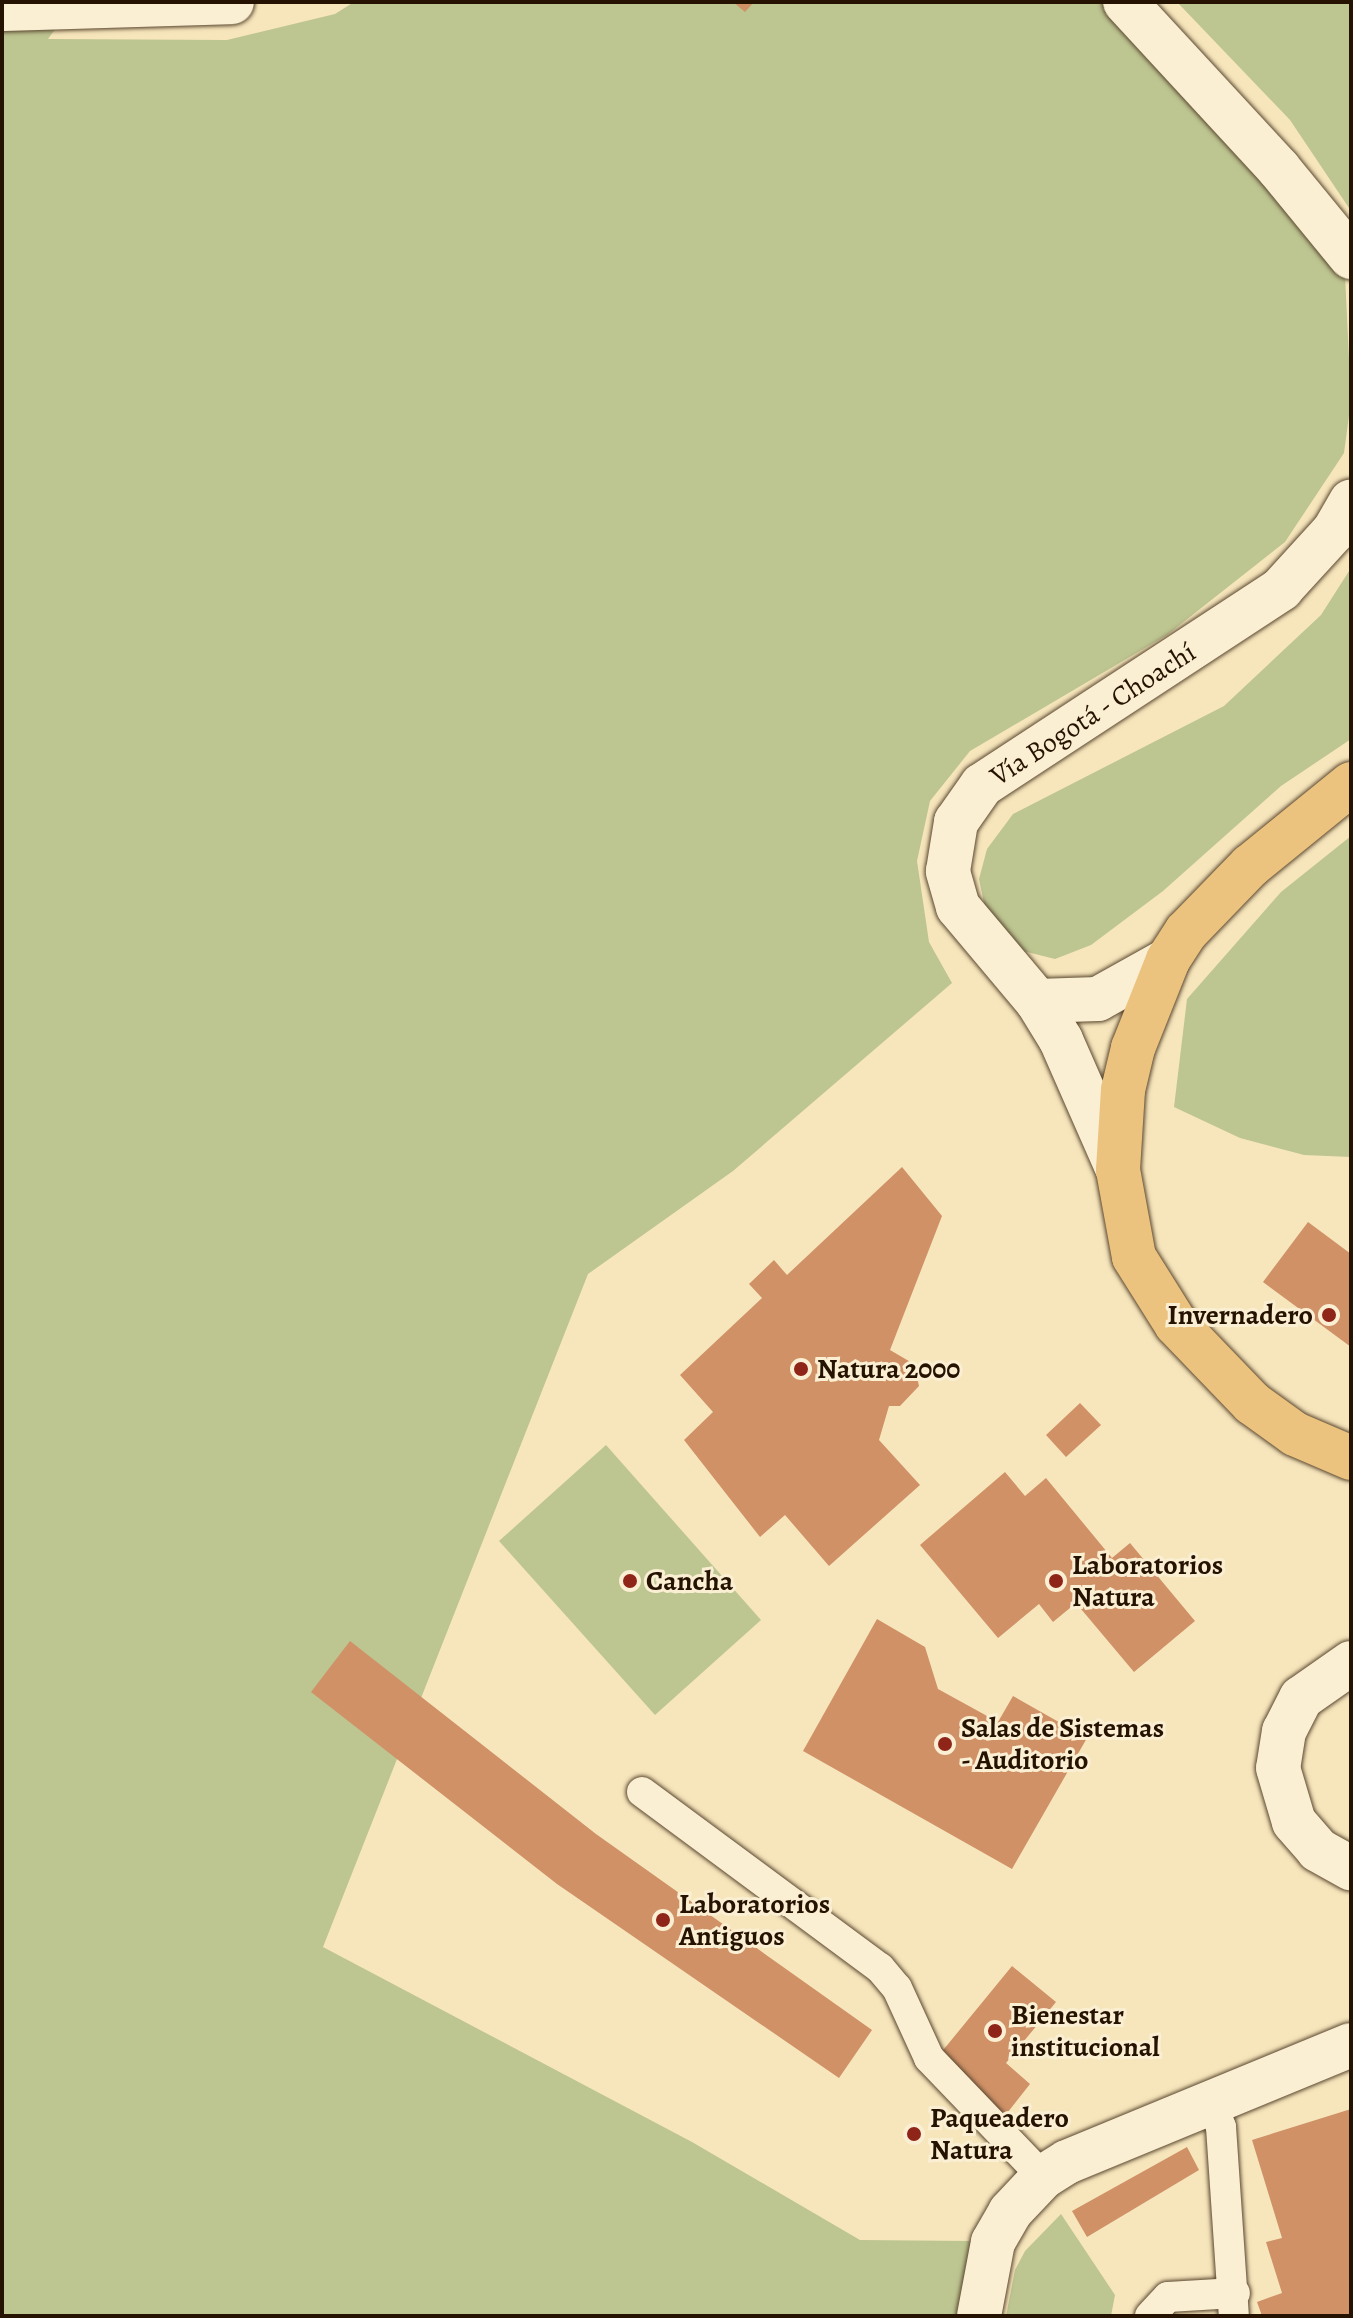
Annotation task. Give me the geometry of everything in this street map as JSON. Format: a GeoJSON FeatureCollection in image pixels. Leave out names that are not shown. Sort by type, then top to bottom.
{"type":"FeatureCollection","features":[{"type":"Feature","properties":{"kind":"main road"},"geometry":{"type":"LineString","coordinates":[[2,9],[232,2]]}},
{"type":"Feature","properties":{"kind":"main road"},"geometry":{"type":"LineString","coordinates":[[1125,2],[1279,169],[1351,257]]}},
{"type":"Feature","properties":{"kind":"main road","name":"Vía Bogotá - Choachí"},"geometry":{"type":"LineString","coordinates":[[1118,1170],[1081,1078],[1037,1001],[958,907],[948,871],[950,847],[967,800],[982,785],[1281,589],[1334,531],[1351,502]]}},
{"type":"Feature","properties":{"kind":"main road"},"geometry":{"type":"LineString","coordinates":[[1351,784],[1250,866],[1186,932],[1168,960],[1133,1048],[1123,1090],[1118,1170],[1134,1257],[1176,1324],[1252,1403],[1295,1434],[1351,1458]]}},
{"type":"Feature","properties":{"kind":"main road"},"geometry":{"type":"LineString","coordinates":[[1037,1001],[1098,999],[1168,960]]}},
{"type":"Feature","properties":{"kind":"main road"},"geometry":{"type":"LineString","coordinates":[[1351,1663],[1321,1679],[1301,1698],[1284,1731],[1278,1768],[1294,1822],[1318,1850],[1351,1868]]}},
{"type":"Feature","properties":{"kind":"main road"},"geometry":{"type":"LineString","coordinates":[[979,2316],[993,2242],[1010,2212],[1043,2177],[1067,2162],[1351,2045]]}},
{"type":"Feature","properties":{"kind":"lane"},"geometry":{"type":"LineString","coordinates":[[642,1792],[880,1968],[897,1988],[929,2058],[1043,2177]]}},
{"type":"Feature","properties":{"kind":"lane"},"geometry":{"type":"LineString","coordinates":[[1150,2316],[1168,2297],[1235,2305],[1221,2127],[1211,2101]]}},
{"type":"Feature","properties":{"kind":"green space"},"geometry":{"type":"Polygon","coordinates":[[[2,2],[75,2],[48,39],[227,40],[335,14],[354,2],[1102,2],[1345,275],[1351,401],[1344,453],[1285,542],[1167,635],[970,751],[930,801],[917,861],[929,942],[952,983],[733,1171],[588,1274],[323,1947],[692,2142],[860,2240],[971,2241],[957,2316],[2,2316],[2,2]]]}},
{"type":"Feature","properties":{"kind":"green space"},"geometry":{"type":"Polygon","coordinates":[[[1177,2],[1351,2],[1351,211],[1290,120],[1177,2]]]}},
{"type":"Feature","properties":{"kind":"green space"},"geometry":{"type":"Polygon","coordinates":[[[1351,568],[1351,739],[1281,786],[1163,891],[1091,945],[1055,959],[1023,951],[987,917],[979,879],[987,849],[1013,814],[1224,706],[1321,615],[1351,568]]]}},
{"type":"Feature","properties":{"kind":"green space"},"geometry":{"type":"Polygon","coordinates":[[[1351,836],[1351,1157],[1304,1155],[1240,1138],[1174,1107],[1187,999],[1281,892],[1351,836]]]}},
{"type":"Feature","properties":{"kind":"green space","name":"Cancha"},"geometry":{"type":"Polygon","coordinates":[[[606,1445],[761,1620],[655,1715],[499,1541],[606,1445]]]}},
{"type":"Feature","properties":{"kind":"green space"},"geometry":{"type":"Polygon","coordinates":[[[1061,2214],[1115,2295],[1111,2316],[1006,2316],[1015,2270],[1025,2251],[1061,2214]]]}},
{"type":"Feature","properties":{"kind":"building"},"geometry":{"type":"Polygon","coordinates":[[[733,2],[754,2],[745,12],[733,2]]]}},
{"type":"Feature","properties":{"kind":"building","name":"Natura 2000"},"geometry":{"type":"Polygon","coordinates":[[[902,1167],[942,1216],[890,1350],[914,1364],[919,1386],[900,1406],[889,1406],[879,1440],[920,1485],[829,1566],[785,1515],[760,1537],[684,1440],[713,1412],[680,1375],[762,1298],[749,1284],[774,1260],[787,1275],[902,1167]]]}},
{"type":"Feature","properties":{"kind":"building","name":"Invernadero"},"geometry":{"type":"Polygon","coordinates":[[[1308,1222],[1351,1254],[1351,1347],[1263,1282],[1308,1222]]]}},
{"type":"Feature","properties":{"kind":"building"},"geometry":{"type":"Polygon","coordinates":[[[1080,1403],[1101,1425],[1066,1457],[1046,1435],[1080,1403]]]}},
{"type":"Feature","properties":{"kind":"building","name":"Laboratorios Natura"},"geometry":{"type":"Polygon","coordinates":[[[1005,1472],[1025,1496],[1046,1478],[1112,1558],[1130,1543],[1195,1621],[1134,1672],[1076,1603],[1053,1622],[1039,1604],[998,1638],[920,1545],[1005,1472]]]}},
{"type":"Feature","properties":{"kind":"building","name":"Salas de Sistemas - Auditorio"},"geometry":{"type":"Polygon","coordinates":[[[877,1619],[925,1647],[938,1689],[998,1722],[1013,1696],[1087,1738],[1012,1869],[803,1751],[877,1619]]]}},
{"type":"Feature","properties":{"kind":"building"},"geometry":{"type":"Polygon","coordinates":[[[350,1641],[596,1834],[872,2030],[839,2078],[557,1884],[311,1692],[350,1641]]]}},
{"type":"Feature","properties":{"kind":"building","name":"Bienestar institucional"},"geometry":{"type":"Polygon","coordinates":[[[1012,1966],[1056,2002],[1006,2063],[1030,2084],[1004,2117],[935,2060],[1012,1966]]]}},
{"type":"Feature","properties":{"kind":"building"},"geometry":{"type":"Polygon","coordinates":[[[1351,2109],[1351,2316],[1262,2316],[1257,2302],[1282,2293],[1266,2242],[1282,2238],[1252,2140],[1351,2109]]]}},
{"type":"Feature","properties":{"kind":"building"},"geometry":{"type":"Polygon","coordinates":[[[1187,2147],[1199,2170],[1087,2237],[1072,2211],[1187,2147]]]}},
{"type":"Feature","properties":{"kind":"place","name":"Invernadero"},"geometry":{"type":"Point","coordinates":[1329,1315]}},
{"type":"Feature","properties":{"kind":"place","name":"Natura 2000"},"geometry":{"type":"Point","coordinates":[801,1369]}},
{"type":"Feature","properties":{"kind":"place","name":"Cancha"},"geometry":{"type":"Point","coordinates":[630,1581]}},
{"type":"Feature","properties":{"kind":"place","name":"Laboratorios Natura"},"geometry":{"type":"Point","coordinates":[1056,1581]}},
{"type":"Feature","properties":{"kind":"place","name":"Salas de Sistemas - Auditorio"},"geometry":{"type":"Point","coordinates":[945,1744]}},
{"type":"Feature","properties":{"kind":"place","name":"Laboratorios Antiguos"},"geometry":{"type":"Point","coordinates":[663,1920]}},
{"type":"Feature","properties":{"kind":"place","name":"Bienestar institucional"},"geometry":{"type":"Point","coordinates":[995,2031]}},
{"type":"Feature","properties":{"kind":"place","name":"Paqueadero Natura"},"geometry":{"type":"Point","coordinates":[914,2134]}}]}
